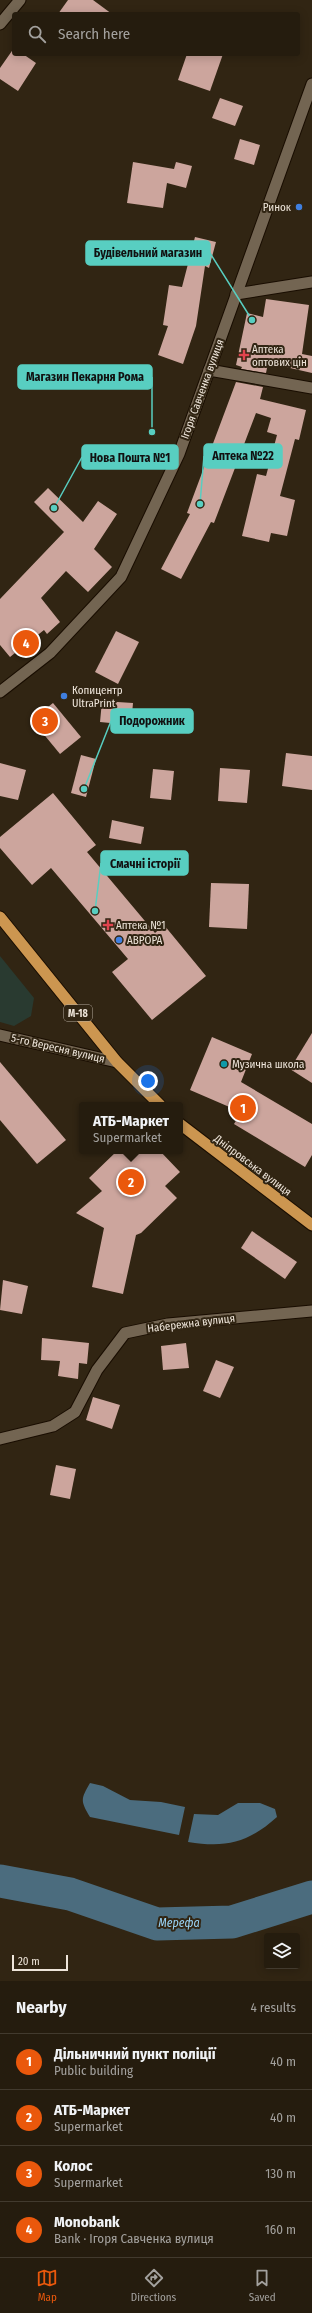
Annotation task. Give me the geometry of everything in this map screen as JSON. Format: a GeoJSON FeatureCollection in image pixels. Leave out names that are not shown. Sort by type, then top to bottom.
{"type":"FeatureCollection","features":[{"type":"Feature","properties":{"kind":"highway","name":"М-18"},"geometry":{"type":"LineString","coordinates":[[0,917],[117,1062],[157,1102]]}},
{"type":"Feature","properties":{"kind":"highway","name":"Дніпровська вулиця"},"geometry":{"type":"LineString","coordinates":[[183,1126],[312,1225]]}},
{"type":"Feature","properties":{"kind":"street"},"geometry":{"type":"LineString","coordinates":[[0,24],[20,0]]}},
{"type":"Feature","properties":{"kind":"street","name":"Ігоря Савченка вулиця"},"geometry":{"type":"LineString","coordinates":[[0,692],[50,653],[121,577],[179,454],[312,84]]}},
{"type":"Feature","properties":{"kind":"street"},"geometry":{"type":"LineString","coordinates":[[236,294],[312,282]]}},
{"type":"Feature","properties":{"kind":"street"},"geometry":{"type":"LineString","coordinates":[[209,370],[312,388]]}},
{"type":"Feature","properties":{"kind":"street","name":"5-го Вересня вулиця"},"geometry":{"type":"LineString","coordinates":[[0,1035],[117,1062]]}},
{"type":"Feature","properties":{"kind":"street","name":"Набережна вулиця"},"geometry":{"type":"LineString","coordinates":[[0,1438],[52,1426],[75,1412],[97,1370],[125,1333],[168,1324],[312,1311]]}},
{"type":"Feature","properties":{"kind":"green space"},"geometry":{"type":"Polygon","coordinates":[[[0,956],[34,998],[31,1016],[14,1026],[0,1022],[0,956]]]}},
{"type":"Feature","properties":{"kind":"water"},"geometry":{"type":"Polygon","coordinates":[[[90,1783],[103,1786],[130,1800],[161,1802],[185,1807],[179,1835],[90,1817],[83,1803],[83,1796],[90,1783]]]}},
{"type":"Feature","properties":{"kind":"water"},"geometry":{"type":"Polygon","coordinates":[[[238,1803],[260,1803],[275,1809],[277,1817],[256,1833],[236,1842],[225,1844],[202,1844],[188,1842],[194,1814],[218,1815],[238,1803]]]}},
{"type":"Feature","properties":{"kind":"building"},"geometry":{"type":"Polygon","coordinates":[[[68,0],[93,0],[109,12],[59,12],[68,0]]]}},
{"type":"Feature","properties":{"kind":"building"},"geometry":{"type":"Polygon","coordinates":[[[12,51],[12,56],[26,56],[36,63],[18,91],[0,79],[0,68],[12,51]]]}},
{"type":"Feature","properties":{"kind":"building"},"geometry":{"type":"Polygon","coordinates":[[[186,56],[222,56],[210,91],[178,80],[186,56]]]}},
{"type":"Feature","properties":{"kind":"building"},"geometry":{"type":"Polygon","coordinates":[[[220,98],[243,106],[235,126],[212,118],[220,98]]]}},
{"type":"Feature","properties":{"kind":"building"},"geometry":{"type":"Polygon","coordinates":[[[240,139],[260,145],[254,165],[234,159],[240,139]]]}},
{"type":"Feature","properties":{"kind":"building"},"geometry":{"type":"Polygon","coordinates":[[[133,162],[174,169],[176,162],[192,166],[186,188],[167,183],[163,208],[127,203],[133,162]]]}},
{"type":"Feature","properties":{"kind":"building"},"geometry":{"type":"Polygon","coordinates":[[[195,237],[216,242],[209,268],[205,266],[196,326],[183,364],[158,355],[168,326],[163,325],[169,285],[182,287],[195,237]]]}},
{"type":"Feature","properties":{"kind":"building"},"geometry":{"type":"Polygon","coordinates":[[[266,299],[309,305],[302,354],[312,356],[312,373],[268,363],[266,373],[241,369],[242,367],[236,365],[247,313],[263,317],[266,299]]]}},
{"type":"Feature","properties":{"kind":"building"},"geometry":{"type":"Polygon","coordinates":[[[236,382],[263,387],[260,399],[306,410],[299,440],[295,439],[280,496],[295,500],[287,536],[271,533],[269,542],[242,536],[257,474],[266,476],[277,435],[267,432],[271,418],[256,413],[214,523],[211,522],[181,579],[161,569],[190,514],[187,513],[236,382]]]}},
{"type":"Feature","properties":{"kind":"building"},"geometry":{"type":"Polygon","coordinates":[[[48,488],[83,522],[98,501],[117,514],[94,549],[112,567],[88,592],[66,571],[41,598],[60,622],[47,634],[44,630],[10,657],[0,645],[0,599],[64,532],[34,502],[48,488]]]}},
{"type":"Feature","properties":{"kind":"building"},"geometry":{"type":"Polygon","coordinates":[[[116,631],[139,642],[118,684],[95,672],[116,631]]]}},
{"type":"Feature","properties":{"kind":"building"},"geometry":{"type":"Polygon","coordinates":[[[102,701],[133,703],[131,725],[100,722],[102,701]]]}},
{"type":"Feature","properties":{"kind":"building"},"geometry":{"type":"Polygon","coordinates":[[[53,703],[81,737],[60,754],[32,720],[53,703]]]}},
{"type":"Feature","properties":{"kind":"building"},"geometry":{"type":"Polygon","coordinates":[[[286,753],[312,756],[312,790],[282,786],[286,753]]]}},
{"type":"Feature","properties":{"kind":"building"},"geometry":{"type":"Polygon","coordinates":[[[81,755],[96,759],[86,797],[71,793],[81,755]]]}},
{"type":"Feature","properties":{"kind":"building"},"geometry":{"type":"Polygon","coordinates":[[[0,763],[26,770],[18,800],[0,796],[0,763]]]}},
{"type":"Feature","properties":{"kind":"building"},"geometry":{"type":"Polygon","coordinates":[[[220,768],[250,770],[247,803],[218,801],[220,768]]]}},
{"type":"Feature","properties":{"kind":"building"},"geometry":{"type":"Polygon","coordinates":[[[153,769],[174,771],[171,800],[150,798],[153,769]]]}},
{"type":"Feature","properties":{"kind":"building"},"geometry":{"type":"Polygon","coordinates":[[[53,793],[96,845],[87,852],[155,933],[164,925],[206,976],[152,1020],[112,972],[128,959],[51,868],[32,885],[0,848],[0,837],[53,793]]]}},
{"type":"Feature","properties":{"kind":"building"},"geometry":{"type":"Polygon","coordinates":[[[112,820],[144,827],[141,844],[109,838],[112,820]]]}},
{"type":"Feature","properties":{"kind":"building"},"geometry":{"type":"Polygon","coordinates":[[[211,883],[249,884],[247,929],[209,927],[211,883]]]}},
{"type":"Feature","properties":{"kind":"building"},"geometry":{"type":"Polygon","coordinates":[[[312,1033],[312,1083],[290,1069],[312,1033]]]}},
{"type":"Feature","properties":{"kind":"building"},"geometry":{"type":"Polygon","coordinates":[[[212,1037],[252,1054],[241,1082],[312,1124],[312,1155],[305,1167],[234,1124],[241,1112],[190,1090],[212,1037]]]}},
{"type":"Feature","properties":{"kind":"building"},"geometry":{"type":"Polygon","coordinates":[[[0,1062],[66,1140],[37,1164],[0,1120],[0,1062]]]}},
{"type":"Feature","properties":{"kind":"building"},"geometry":{"type":"Polygon","coordinates":[[[114,1154],[163,1154],[180,1172],[165,1186],[177,1198],[141,1233],[136,1235],[123,1294],[92,1287],[104,1228],[76,1213],[102,1191],[89,1178],[114,1154]]]}},
{"type":"Feature","properties":{"kind":"building"},"geometry":{"type":"Polygon","coordinates":[[[252,1231],[297,1262],[285,1279],[241,1248],[252,1231]]]}},
{"type":"Feature","properties":{"kind":"building"},"geometry":{"type":"Polygon","coordinates":[[[3,1280],[28,1286],[22,1314],[0,1310],[3,1280]]]}},
{"type":"Feature","properties":{"kind":"building"},"geometry":{"type":"Polygon","coordinates":[[[42,1338],[89,1343],[87,1364],[79,1363],[78,1379],[58,1376],[60,1361],[41,1360],[42,1338]]]}},
{"type":"Feature","properties":{"kind":"building"},"geometry":{"type":"Polygon","coordinates":[[[186,1343],[189,1368],[163,1370],[161,1346],[186,1343]]]}},
{"type":"Feature","properties":{"kind":"building"},"geometry":{"type":"Polygon","coordinates":[[[216,1360],[234,1367],[220,1398],[203,1391],[216,1360]]]}},
{"type":"Feature","properties":{"kind":"building"},"geometry":{"type":"Polygon","coordinates":[[[93,1397],[120,1405],[112,1429],[86,1420],[93,1397]]]}},
{"type":"Feature","properties":{"kind":"building"},"geometry":{"type":"Polygon","coordinates":[[[56,1465],[76,1469],[70,1499],[50,1495],[56,1465]]]}},
{"type":"Feature","properties":{"kind":"waterway","name":"Мерефа"},"geometry":{"type":"LineString","coordinates":[[0,1881],[70,1894],[157,1924],[232,1922],[312,1897]]}},
{"type":"Feature","properties":{"kind":"place","name":"Ринок"},"geometry":{"type":"Point","coordinates":[299,207]}},
{"type":"Feature","properties":{"kind":"place","name":"Будівельний магазин"},"geometry":{"type":"Point","coordinates":[252,320]}},
{"type":"Feature","properties":{"kind":"place","name":"Аптека оптових цін"},"geometry":{"type":"Point","coordinates":[244,355]}},
{"type":"Feature","properties":{"kind":"place","name":"Магазин Пекарня Рома"},"geometry":{"type":"Point","coordinates":[152,432]}},
{"type":"Feature","properties":{"kind":"place","name":"Аптека №22"},"geometry":{"type":"Point","coordinates":[200,504]}},
{"type":"Feature","properties":{"kind":"place","name":"Нова Пошта №1"},"geometry":{"type":"Point","coordinates":[54,508]}},
{"type":"Feature","properties":{"kind":"place","name":"Monobank"},"geometry":{"type":"Point","coordinates":[26,643]}},
{"type":"Feature","properties":{"kind":"place","name":"Копицентр UltraPrint"},"geometry":{"type":"Point","coordinates":[64,696]}},
{"type":"Feature","properties":{"kind":"place","name":"Колос"},"geometry":{"type":"Point","coordinates":[45,721]}},
{"type":"Feature","properties":{"kind":"place","name":"Подорожник"},"geometry":{"type":"Point","coordinates":[84,789]}},
{"type":"Feature","properties":{"kind":"place","name":"Смачні історії"},"geometry":{"type":"Point","coordinates":[95,911]}},
{"type":"Feature","properties":{"kind":"place","name":"Аптека №1"},"geometry":{"type":"Point","coordinates":[108,925]}},
{"type":"Feature","properties":{"kind":"place","name":"АВРОРА"},"geometry":{"type":"Point","coordinates":[119,940]}},
{"type":"Feature","properties":{"kind":"place","name":"Музична школа"},"geometry":{"type":"Point","coordinates":[224,1064]}},
{"type":"Feature","properties":{"kind":"place","name":"Дільничний пункт поліції"},"geometry":{"type":"Point","coordinates":[243,1108]}},
{"type":"Feature","properties":{"kind":"place","name":"АТБ-Маркет"},"geometry":{"type":"Point","coordinates":[131,1182]}}]}
